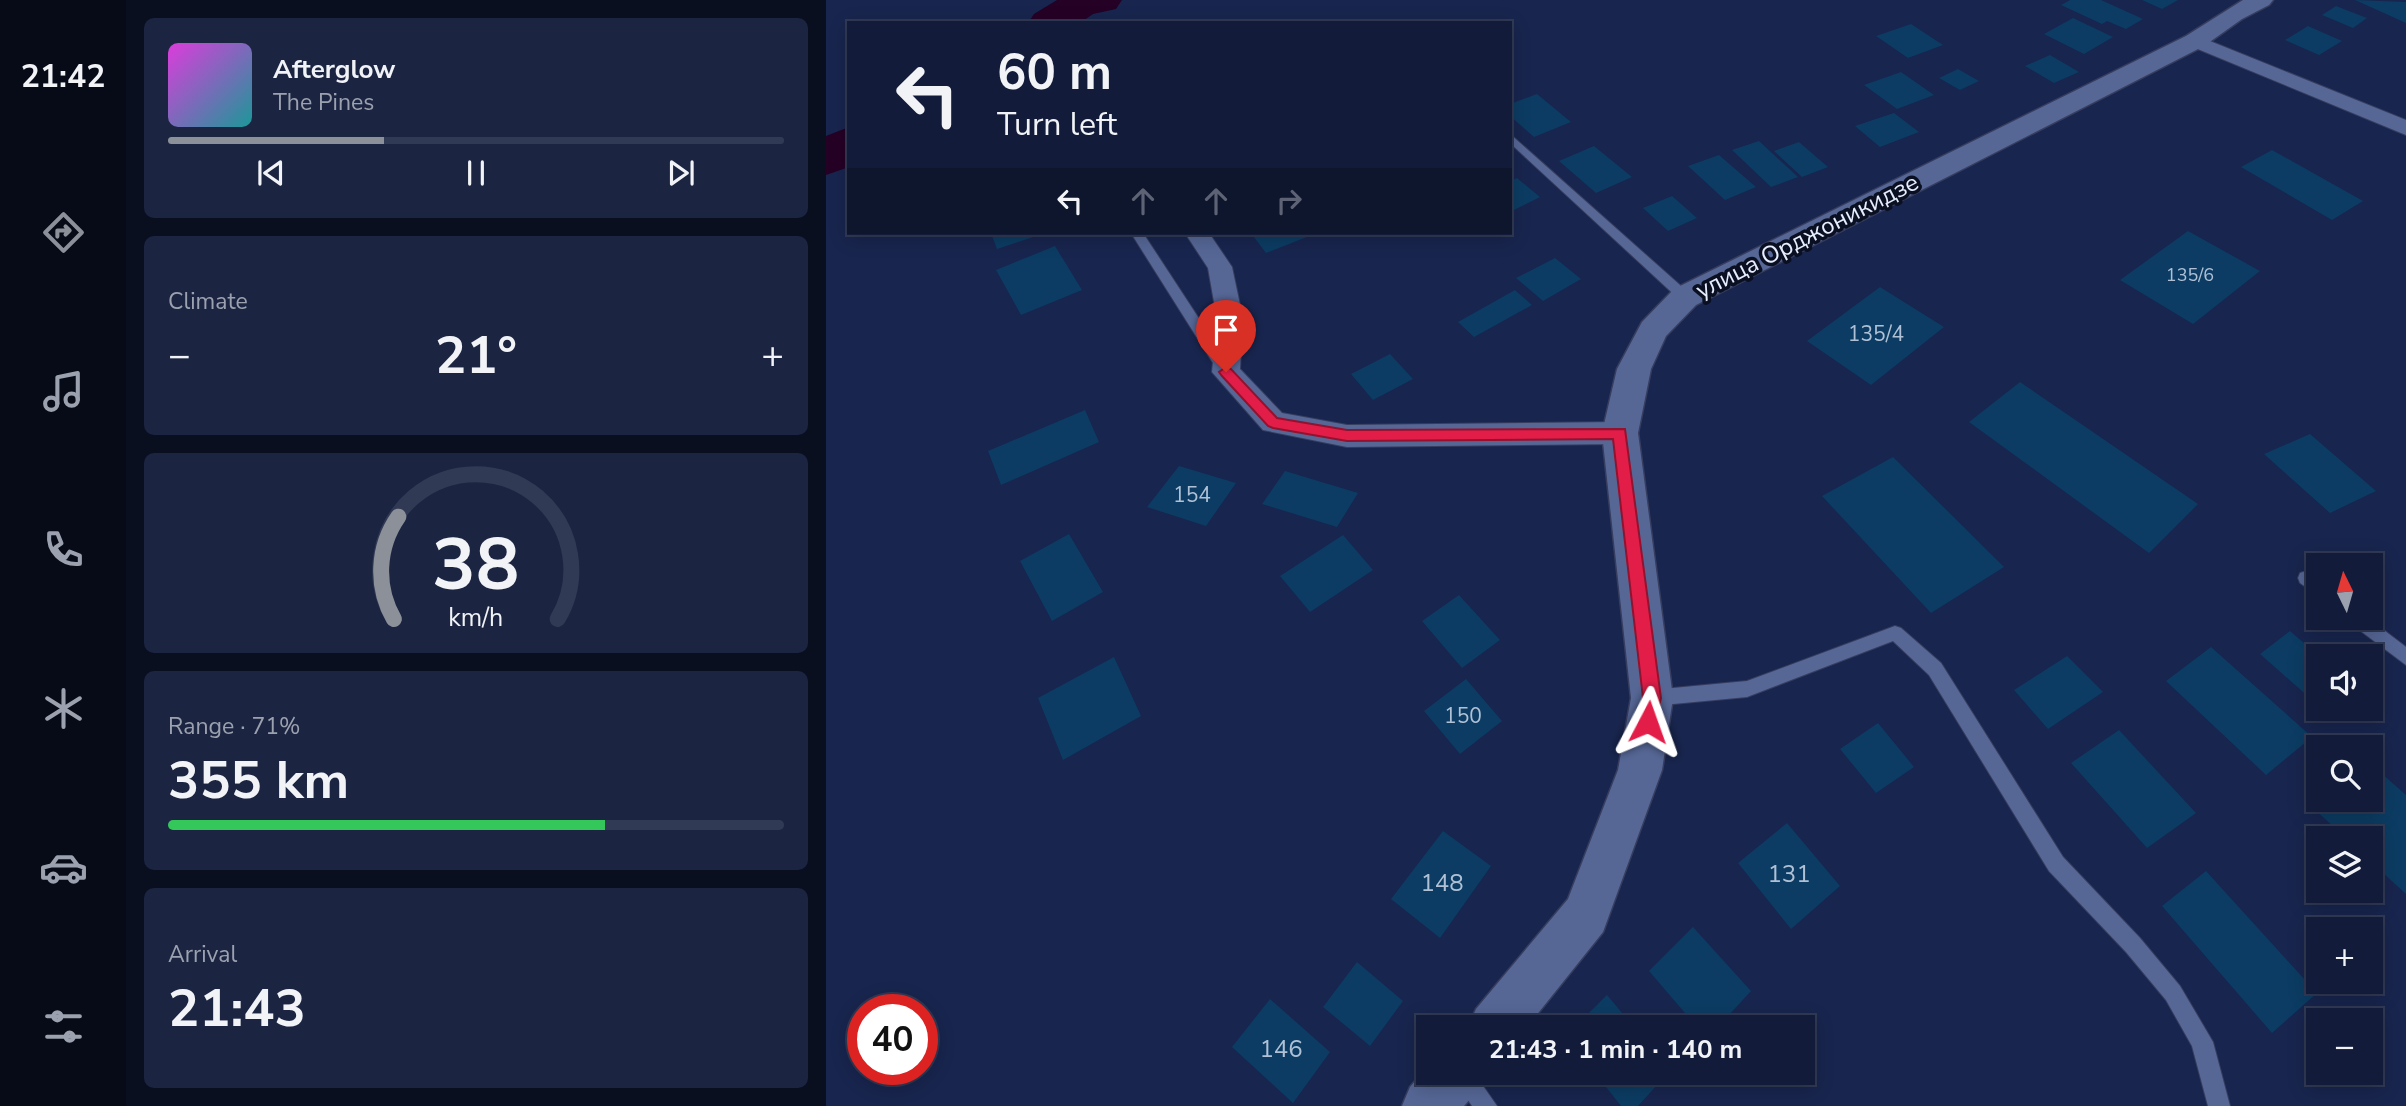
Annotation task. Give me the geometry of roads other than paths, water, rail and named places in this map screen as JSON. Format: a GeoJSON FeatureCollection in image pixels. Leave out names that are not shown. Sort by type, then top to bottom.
{"type":"FeatureCollection","features":[{"type":"Feature","properties":{"kind":"street","name":"улица Орджоникидзе"},"geometry":{"type":"LineString","coordinates":[[1504,1015],[1586,915],[1640,770],[1652,698],[1620,433],[1634,369],[1653,330],[1685,297],[2195,41],[2234,14],[2261,0]]}},
{"type":"Feature","properties":{"kind":"street"},"geometry":{"type":"LineString","coordinates":[[2195,41],[2406,128]]}},
{"type":"Feature","properties":{"kind":"street"},"geometry":{"type":"LineString","coordinates":[[1198,235],[1220,267],[1230,318],[1226,372],[1273,422],[1347,436],[1620,433]]}},
{"type":"Feature","properties":{"kind":"street"},"geometry":{"type":"LineString","coordinates":[[1429,1106],[1448,1085]]}},
{"type":"Feature","properties":{"kind":"lane"},"geometry":{"type":"LineString","coordinates":[[1512,139],[1685,297]]}},
{"type":"Feature","properties":{"kind":"lane"},"geometry":{"type":"LineString","coordinates":[[1138,235],[1226,372]]}},
{"type":"Feature","properties":{"kind":"lane"},"geometry":{"type":"LineString","coordinates":[[2371,630],[2406,657]]}},
{"type":"Feature","properties":{"kind":"lane"},"geometry":{"type":"LineString","coordinates":[[1652,698],[1747,689],[1895,633],[1935,668],[2056,864],[2133,945],[2173,993],[2202,1042],[2219,1106]]}},
{"type":"Feature","properties":{"kind":"lane"},"geometry":{"type":"LineString","coordinates":[[1469,1085],[1486,1106]]}},
{"type":"Feature","properties":{"kind":"waterway"},"geometry":{"type":"LineString","coordinates":[[1052,21],[1079,5],[1101,0]]}},
{"type":"Feature","properties":{"kind":"waterway"},"geometry":{"type":"LineString","coordinates":[[826,160],[847,144]]}}]}
